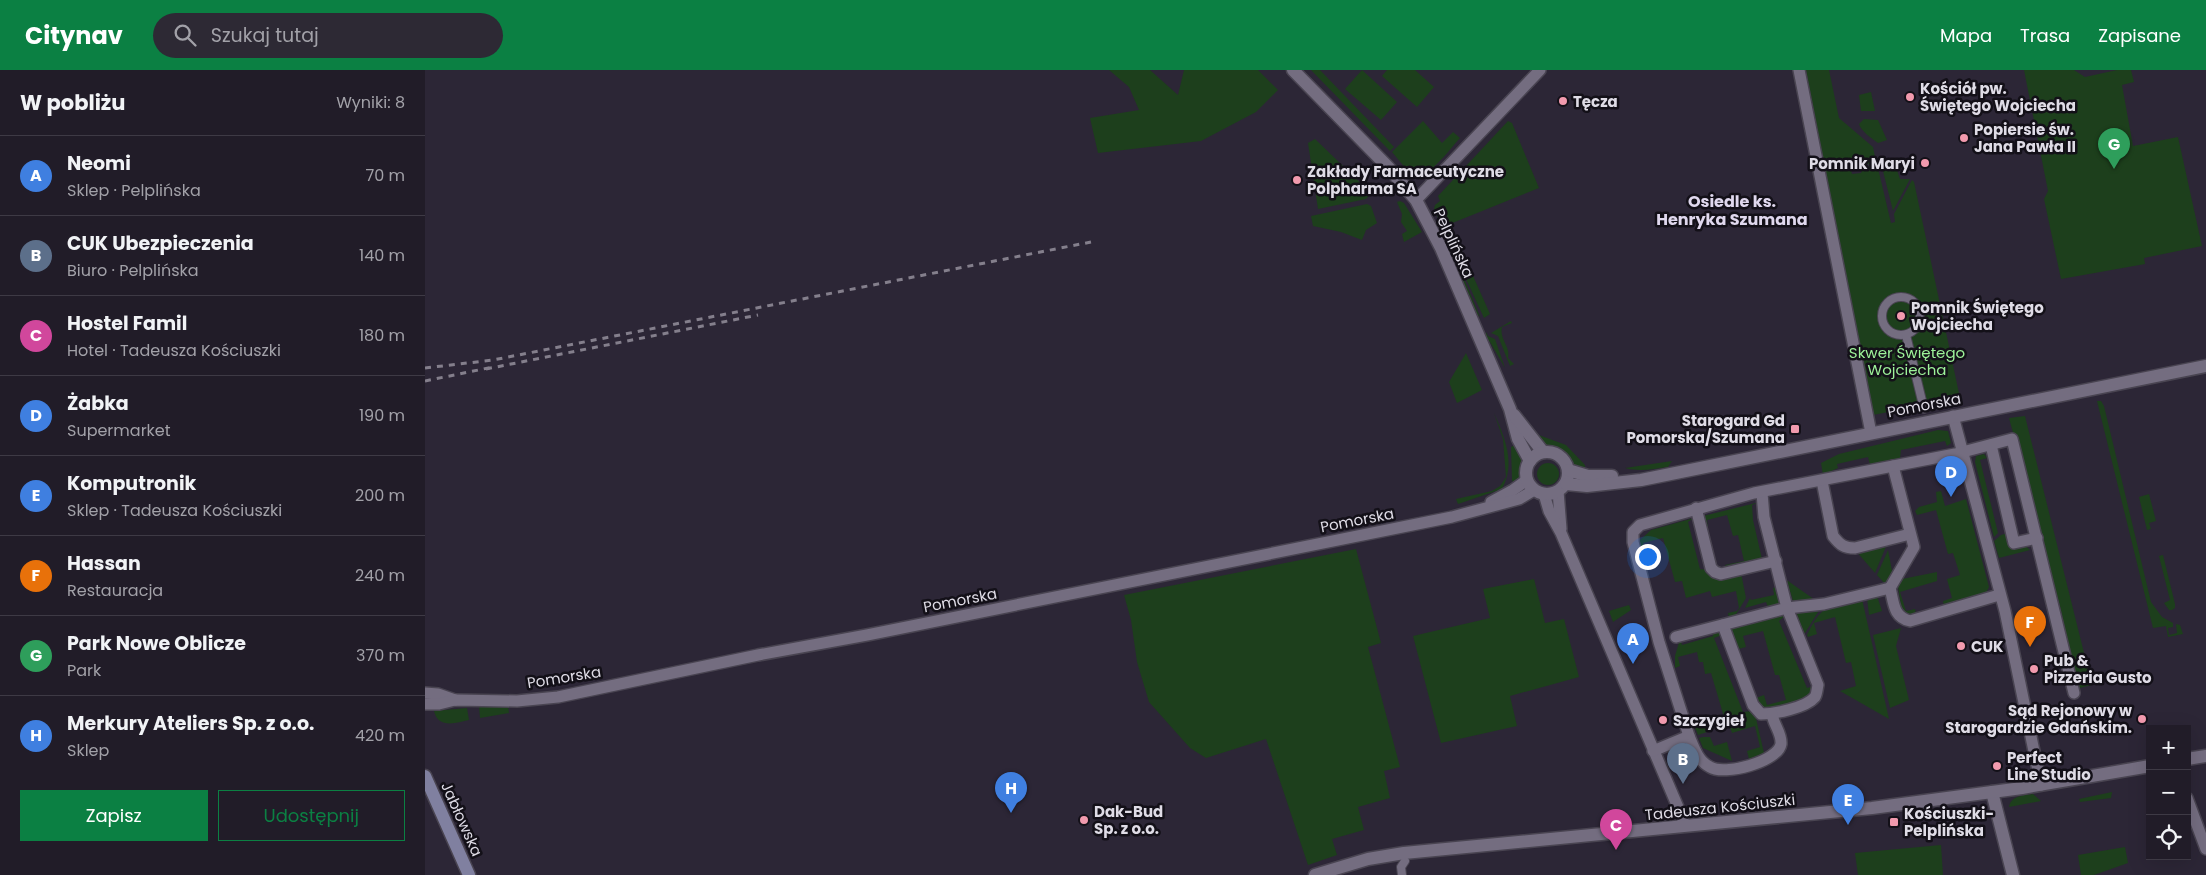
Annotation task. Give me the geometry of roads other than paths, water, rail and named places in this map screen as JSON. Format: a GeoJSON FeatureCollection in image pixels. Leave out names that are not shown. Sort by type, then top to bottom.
{"type":"FeatureCollection","features":[{"type":"Feature","properties":{"kind":"main road","name":"Jabłowska"},"geometry":{"type":"LineString","coordinates":[[425,776],[469,875]]}},
{"type":"Feature","properties":{"kind":"street"},"geometry":{"type":"LineString","coordinates":[[1416,200],[1540,70]]}},
{"type":"Feature","properties":{"kind":"street"},"geometry":{"type":"LineString","coordinates":[[1799,70],[1871,433]]}},
{"type":"Feature","properties":{"kind":"street","name":"Pelplińska"},"geometry":{"type":"LineString","coordinates":[[1296,71],[1388,167],[1416,200],[1441,248],[1510,409],[1518,439],[1530,461]]}},
{"type":"Feature","properties":{"kind":"street"},"geometry":{"type":"LineString","coordinates":[[1897,297],[1912,300],[1919,310],[1920,321],[1914,330],[1906,335],[1889,332],[1882,320],[1885,305],[1897,297]]}},
{"type":"Feature","properties":{"kind":"street"},"geometry":{"type":"LineString","coordinates":[[1906,335],[1924,409]]}},
{"type":"Feature","properties":{"kind":"street","name":"Pomorska"},"geometry":{"type":"LineString","coordinates":[[1562,488],[1649,477],[2206,366]]}},
{"type":"Feature","properties":{"kind":"street","name":"Pelplińska"},"geometry":{"type":"LineString","coordinates":[[1510,409],[1543,452]]}},
{"type":"Feature","properties":{"kind":"street"},"geometry":{"type":"LineString","coordinates":[[1953,416],[1999,595],[2005,611],[2041,785]]}},
{"type":"Feature","properties":{"kind":"street"},"geometry":{"type":"LineString","coordinates":[[1772,714],[1780,734],[1781,744],[1774,755],[1764,761],[1723,770],[1711,768],[1702,761],[1696,753],[1689,736],[1659,642],[1633,542],[1633,532],[1640,525],[1696,508],[1762,492],[1962,452],[2013,439],[2074,693]]}},
{"type":"Feature","properties":{"kind":"street"},"geometry":{"type":"LineString","coordinates":[[1991,445],[2014,543],[2037,538]]}},
{"type":"Feature","properties":{"kind":"street"},"geometry":{"type":"LineString","coordinates":[[1561,533],[1562,488],[1568,470],[1565,462],[1559,456],[1543,452],[1530,461],[1526,473],[1561,533],[1683,819],[1683,826]]}},
{"type":"Feature","properties":{"kind":"street"},"geometry":{"type":"LineString","coordinates":[[1893,466],[1914,547],[1890,588],[1897,613],[1901,619],[1910,621],[1999,595]]}},
{"type":"Feature","properties":{"kind":"street","name":"Pomorska"},"geometry":{"type":"LineString","coordinates":[[1568,470],[1588,476],[1649,477]]}},
{"type":"Feature","properties":{"kind":"street"},"geometry":{"type":"LineString","coordinates":[[1822,481],[1833,536],[1846,548],[1855,548],[1910,534]]}},
{"type":"Feature","properties":{"kind":"street"},"geometry":{"type":"LineString","coordinates":[[1535,488],[1562,488]]}},
{"type":"Feature","properties":{"kind":"street","name":"Pomorska"},"geometry":{"type":"LineString","coordinates":[[425,704],[439,704],[455,700],[517,701],[558,697],[758,655],[867,635],[1470,513],[1513,490],[1535,488]]}},
{"type":"Feature","properties":{"kind":"street"},"geometry":{"type":"LineString","coordinates":[[1723,625],[1753,706],[1761,714],[1772,714],[1807,703],[1815,696],[1818,685],[1787,608],[1764,517],[1762,492]]}},
{"type":"Feature","properties":{"kind":"street"},"geometry":{"type":"LineString","coordinates":[[1696,508],[1711,568],[1715,572],[1721,574],[1776,561]]}},
{"type":"Feature","properties":{"kind":"street"},"geometry":{"type":"LineString","coordinates":[[1676,637],[1787,608],[1824,604],[1890,588]]}},
{"type":"Feature","properties":{"kind":"street","name":"Pomorska"},"geometry":{"type":"LineString","coordinates":[[425,693],[438,694],[455,700]]}},
{"type":"Feature","properties":{"kind":"street"},"geometry":{"type":"LineString","coordinates":[[1653,751],[1689,736]]}},
{"type":"Feature","properties":{"kind":"street"},"geometry":{"type":"LineString","coordinates":[[2191,758],[2206,756]]}},
{"type":"Feature","properties":{"kind":"street","name":"Tadeusza Kościuszki"},"geometry":{"type":"LineString","coordinates":[[1315,875],[1368,859],[1404,853],[1872,808],[2041,785],[2146,767]]}},
{"type":"Feature","properties":{"kind":"street"},"geometry":{"type":"LineString","coordinates":[[1992,792],[2013,875]]}},
{"type":"Feature","properties":{"kind":"street"},"geometry":{"type":"LineString","coordinates":[[2191,809],[2206,849]]}},
{"type":"Feature","properties":{"kind":"street"},"geometry":{"type":"LineString","coordinates":[[1402,875],[1401,867],[1405,861]]}},
{"type":"Feature","properties":{"kind":"railway"},"geometry":{"type":"LineString","coordinates":[[425,368],[493,360],[1091,242]]}},
{"type":"Feature","properties":{"kind":"railway"},"geometry":{"type":"LineString","coordinates":[[486,369],[758,315]]}},
{"type":"Feature","properties":{"kind":"railway"},"geometry":{"type":"LineString","coordinates":[[425,381],[493,367]]}},
{"type":"Feature","properties":{"kind":"place","name":"Kościół pw. Świętego Wojciecha"},"geometry":{"type":"Point","coordinates":[1910,97]}},
{"type":"Feature","properties":{"kind":"place","name":"Tęcza"},"geometry":{"type":"Point","coordinates":[1563,101]}},
{"type":"Feature","properties":{"kind":"place","name":"Popiersie św. Jana Pawła II"},"geometry":{"type":"Point","coordinates":[1964,138]}},
{"type":"Feature","properties":{"kind":"place","name":"Pomnik Maryi"},"geometry":{"type":"Point","coordinates":[1925,163]}},
{"type":"Feature","properties":{"kind":"place","name":"Park Nowe Oblicze"},"geometry":{"type":"Point","coordinates":[2114,169]}},
{"type":"Feature","properties":{"kind":"place","name":"Zakłady Farmaceutyczne Polpharma SA"},"geometry":{"type":"Point","coordinates":[1297,180]}},
{"type":"Feature","properties":{"kind":"place","name":"Pomnik Świętego Wojciecha"},"geometry":{"type":"Point","coordinates":[1901,316]}},
{"type":"Feature","properties":{"kind":"place","name":"Starogard Gd Pomorska/Szumana"},"geometry":{"type":"Point","coordinates":[1795,429]}},
{"type":"Feature","properties":{"kind":"place","name":"Żabka"},"geometry":{"type":"Point","coordinates":[1951,497]}},
{"type":"Feature","properties":{"kind":"place","name":"CUK"},"geometry":{"type":"Point","coordinates":[1961,646]}},
{"type":"Feature","properties":{"kind":"place","name":"Hassan"},"geometry":{"type":"Point","coordinates":[2030,647]}},
{"type":"Feature","properties":{"kind":"place","name":"Neomi"},"geometry":{"type":"Point","coordinates":[1633,664]}},
{"type":"Feature","properties":{"kind":"place","name":"Pub & Pizzeria Gusto"},"geometry":{"type":"Point","coordinates":[2034,669]}},
{"type":"Feature","properties":{"kind":"place","name":"Sąd Rejonowy w Starogardzie Gdańskim."},"geometry":{"type":"Point","coordinates":[2142,719]}},
{"type":"Feature","properties":{"kind":"place","name":"Szczygieł"},"geometry":{"type":"Point","coordinates":[1663,720]}},
{"type":"Feature","properties":{"kind":"place","name":"Perfect Line Studio"},"geometry":{"type":"Point","coordinates":[1997,766]}},
{"type":"Feature","properties":{"kind":"place","name":"CUK Ubezpieczenia"},"geometry":{"type":"Point","coordinates":[1683,784]}},
{"type":"Feature","properties":{"kind":"place","name":"Merkury Ateliers Sp. z o.o."},"geometry":{"type":"Point","coordinates":[1011,813]}},
{"type":"Feature","properties":{"kind":"place","name":"Dak-Bud Sp. z o.o."},"geometry":{"type":"Point","coordinates":[1084,820]}},
{"type":"Feature","properties":{"kind":"place","name":"Kościuszki- Pelplińska"},"geometry":{"type":"Point","coordinates":[1894,822]}},
{"type":"Feature","properties":{"kind":"place","name":"Komputronik"},"geometry":{"type":"Point","coordinates":[1848,825]}},
{"type":"Feature","properties":{"kind":"place","name":"Hostel Famil"},"geometry":{"type":"Point","coordinates":[1616,850]}},
{"type":"Feature","properties":{"kind":"district","name":"Osiedle ks. Henryka Szumana"},"geometry":{"type":"Point","coordinates":[1732,210]}},
{"type":"Feature","properties":{"kind":"park label","name":"Skwer Świętego Wojciecha"},"geometry":{"type":"Point","coordinates":[1907,360]}}]}
